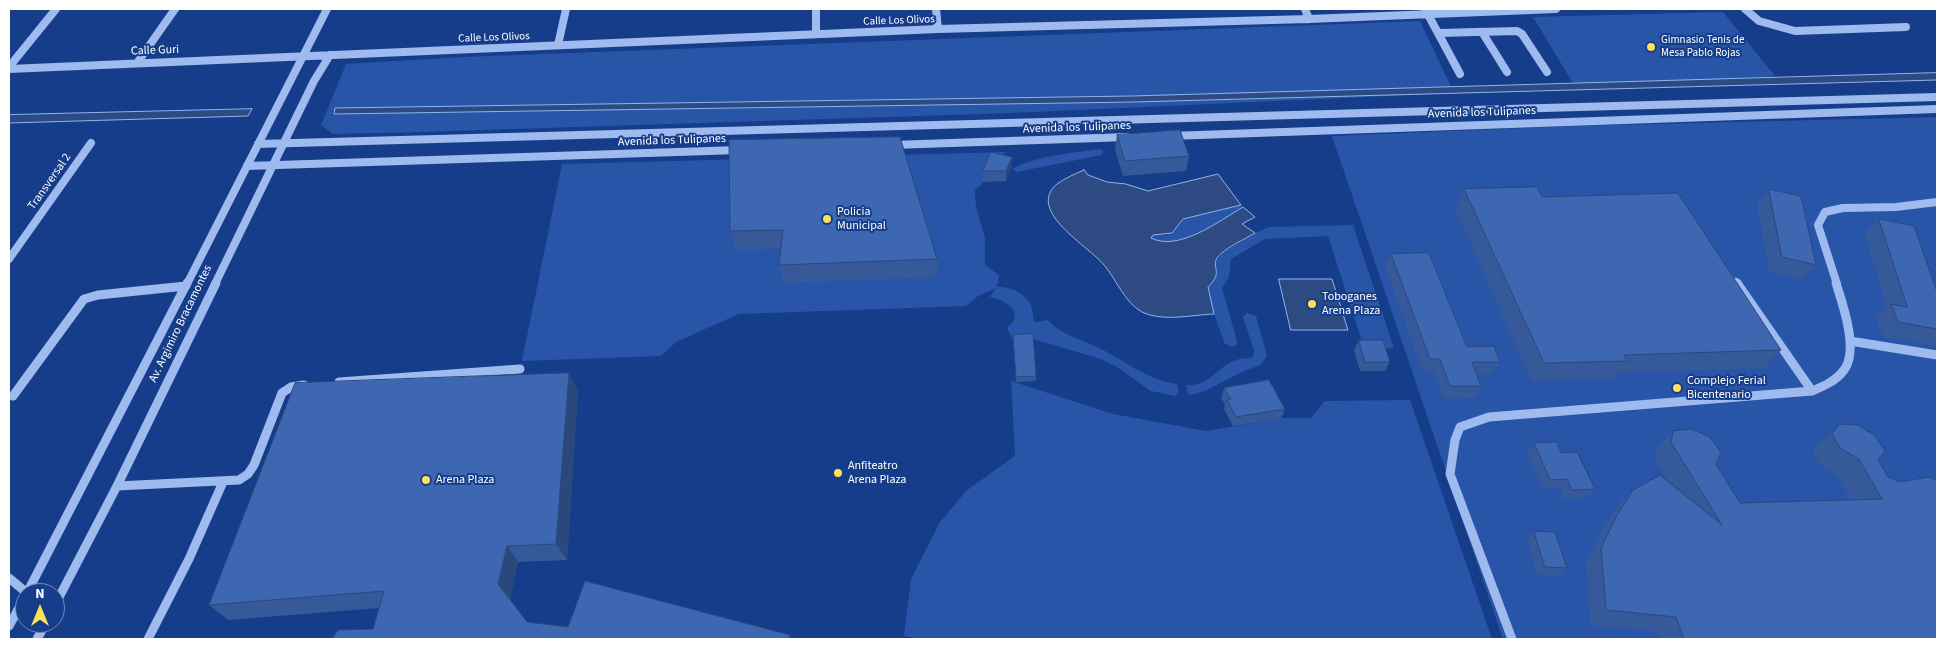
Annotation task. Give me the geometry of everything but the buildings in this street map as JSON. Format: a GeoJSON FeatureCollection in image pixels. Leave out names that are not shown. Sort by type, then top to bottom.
{"type":"FeatureCollection","features":[{"type":"Feature","properties":{"kind":"street"},"geometry":{"type":"LineString","coordinates":[[9,68],[56,9]]}},
{"type":"Feature","properties":{"kind":"street"},"geometry":{"type":"LineString","coordinates":[[137,63],[175,9]]}},
{"type":"Feature","properties":{"kind":"street"},"geometry":{"type":"LineString","coordinates":[[32,583],[327,9]]}},
{"type":"Feature","properties":{"kind":"street"},"geometry":{"type":"LineString","coordinates":[[558,45],[566,9]]}},
{"type":"Feature","properties":{"kind":"street"},"geometry":{"type":"LineString","coordinates":[[816,9],[816,34]]}},
{"type":"Feature","properties":{"kind":"street"},"geometry":{"type":"LineString","coordinates":[[936,9],[938,29]]}},
{"type":"Feature","properties":{"kind":"street"},"geometry":{"type":"LineString","coordinates":[[1305,9],[1309,19]]}},
{"type":"Feature","properties":{"kind":"street","name":"Calle Los Olivos"},"geometry":{"type":"LineString","coordinates":[[303,56],[938,29],[1309,19],[1426,11],[1556,9]]}},
{"type":"Feature","properties":{"kind":"street"},"geometry":{"type":"LineString","coordinates":[[1745,9],[1759,21],[1795,31],[1906,27]]}},
{"type":"Feature","properties":{"kind":"street"},"geometry":{"type":"LineString","coordinates":[[1426,11],[1460,74]]}},
{"type":"Feature","properties":{"kind":"street"},"geometry":{"type":"LineString","coordinates":[[1438,33],[1510,30],[1522,34],[1546,72]]}},
{"type":"Feature","properties":{"kind":"street"},"geometry":{"type":"LineString","coordinates":[[1482,32],[1507,72]]}},
{"type":"Feature","properties":{"kind":"street","name":"Av. Argimiro Bracamontes"},"geometry":{"type":"LineString","coordinates":[[65,586],[117,486],[314,80],[330,55]]}},
{"type":"Feature","properties":{"kind":"street","name":"Calle Guri"},"geometry":{"type":"LineString","coordinates":[[9,68],[303,56]]}},
{"type":"Feature","properties":{"kind":"street","name":"Avenida los Tulipanes"},"geometry":{"type":"LineString","coordinates":[[258,144],[1937,96]]}},
{"type":"Feature","properties":{"kind":"street"},"geometry":{"type":"LineString","coordinates":[[1819,100],[1830,113]]}},
{"type":"Feature","properties":{"kind":"street","name":"Avenida los Tulipanes"},"geometry":{"type":"LineString","coordinates":[[1160,136],[1937,109]]}},
{"type":"Feature","properties":{"kind":"street"},"geometry":{"type":"LineString","coordinates":[[860,128],[860,137]]}},
{"type":"Feature","properties":{"kind":"street","name":"Avenida los Tulipanes"},"geometry":{"type":"LineString","coordinates":[[887,146],[1140,137]]}},
{"type":"Feature","properties":{"kind":"street","name":"Transversal 2"},"geometry":{"type":"LineString","coordinates":[[9,259],[91,143]]}},
{"type":"Feature","properties":{"kind":"street","name":"Avenida los Tulipanes"},"geometry":{"type":"LineString","coordinates":[[247,166],[750,150]]}},
{"type":"Feature","properties":{"kind":"street"},"geometry":{"type":"LineString","coordinates":[[1512,639],[1450,474],[1455,440],[1460,427],[1489,417],[1812,391],[1836,381],[1849,362],[1850,341],[1847,323],[1818,225],[1825,212],[1843,208],[1896,207],[1937,202]]}},
{"type":"Feature","properties":{"kind":"street"},"geometry":{"type":"LineString","coordinates":[[1730,272],[1812,391]]}},
{"type":"Feature","properties":{"kind":"street"},"geometry":{"type":"LineString","coordinates":[[13,396],[76,307],[84,299],[98,295],[186,286]]}},
{"type":"Feature","properties":{"kind":"street"},"geometry":{"type":"LineString","coordinates":[[1850,341],[1937,356]]}},
{"type":"Feature","properties":{"kind":"street"},"geometry":{"type":"LineString","coordinates":[[333,382],[520,369]]}},
{"type":"Feature","properties":{"kind":"street"},"geometry":{"type":"LineString","coordinates":[[117,486],[239,480],[248,474],[254,465],[282,393],[291,387],[314,384]]}},
{"type":"Feature","properties":{"kind":"street"},"geometry":{"type":"LineString","coordinates":[[148,639],[189,559],[222,482]]}},
{"type":"Feature","properties":{"kind":"street"},"geometry":{"type":"LineString","coordinates":[[9,626],[15,615]]}},
{"type":"Feature","properties":{"kind":"shaded area","name":"Gimnasio Tenis de Mesa Pablo Rojas"},"geometry":{"type":"Polygon","coordinates":[[[1723,12],[1775,76],[1577,90],[1533,17],[1723,12]]]}},
{"type":"Feature","properties":{"kind":"shaded area"},"geometry":{"type":"Polygon","coordinates":[[[1420,21],[1454,93],[1012,113],[420,132],[333,134],[321,125],[346,64],[463,57],[1420,21]]]}},
{"type":"Feature","properties":{"kind":"shaded area"},"geometry":{"type":"Polygon","coordinates":[[[1937,73],[1937,80],[1134,102],[334,114],[335,108],[1132,96],[1937,73]]]}},
{"type":"Feature","properties":{"kind":"shaded area"},"geometry":{"type":"Polygon","coordinates":[[[252,109],[248,116],[9,123],[9,115],[252,109]]]}},
{"type":"Feature","properties":{"kind":"shaded area","name":"Complejo Ferial Bicentenario"},"geometry":{"type":"Polygon","coordinates":[[[1937,117],[1937,639],[1503,639],[1332,136],[1573,126],[1937,117]]]}},
{"type":"Feature","properties":{"kind":"shaded area"},"geometry":{"type":"Polygon","coordinates":[[[1098,149],[1103,151],[1102,155],[1017,172],[1012,169],[1043,158],[1098,149]]]}},
{"type":"Feature","properties":{"kind":"shaded area"},"geometry":{"type":"Polygon","coordinates":[[[1006,152],[991,163],[982,184],[975,190],[976,207],[985,238],[985,265],[999,275],[997,287],[1015,290],[1023,295],[1029,302],[1034,322],[1048,320],[1065,333],[1099,348],[1157,379],[1177,384],[1179,391],[1176,396],[1151,391],[1117,367],[1101,359],[1033,339],[1013,340],[1007,328],[1015,317],[1014,312],[1008,304],[990,297],[996,288],[978,296],[966,306],[739,314],[676,342],[661,356],[522,361],[562,164],[1006,152]]]}},
{"type":"Feature","properties":{"kind":"shaded area"},"geometry":{"type":"Polygon","coordinates":[[[1084,170],[1088,175],[1107,182],[1126,184],[1148,191],[1218,174],[1241,205],[1183,219],[1172,233],[1153,235],[1151,238],[1162,241],[1174,241],[1186,238],[1211,227],[1243,207],[1255,217],[1242,224],[1255,233],[1229,248],[1217,258],[1215,265],[1216,274],[1213,282],[1208,287],[1214,314],[1159,317],[1142,312],[1130,303],[1104,265],[1063,228],[1054,217],[1049,206],[1049,194],[1057,184],[1084,170]]]}},
{"type":"Feature","properties":{"kind":"shaded area"},"geometry":{"type":"Polygon","coordinates":[[[1241,205],[1243,207],[1211,227],[1187,238],[1163,241],[1151,238],[1153,235],[1168,235],[1176,229],[1183,219],[1241,205]]]}},
{"type":"Feature","properties":{"kind":"shaded area"},"geometry":{"type":"Polygon","coordinates":[[[1353,225],[1394,348],[1369,350],[1364,348],[1328,236],[1265,239],[1231,259],[1229,277],[1222,288],[1237,345],[1232,347],[1225,344],[1214,314],[1208,287],[1216,277],[1215,264],[1222,253],[1255,233],[1269,227],[1353,225]]]}},
{"type":"Feature","properties":{"kind":"shaded area","name":"Toboganes Arena Plaza"},"geometry":{"type":"Polygon","coordinates":[[[1279,279],[1332,279],[1348,330],[1291,330],[1279,279]]]}},
{"type":"Feature","properties":{"kind":"shaded area"},"geometry":{"type":"Polygon","coordinates":[[[1247,313],[1256,316],[1267,356],[1260,365],[1205,391],[1188,394],[1186,385],[1201,383],[1236,360],[1253,357],[1254,351],[1243,317],[1247,313]]]}},
{"type":"Feature","properties":{"kind":"shaded area"},"geometry":{"type":"Polygon","coordinates":[[[1011,381],[1113,414],[1206,431],[1284,418],[1311,418],[1325,401],[1410,400],[1492,639],[919,639],[904,636],[911,579],[940,522],[966,491],[1015,456],[1011,381]]]}},
{"type":"Feature","properties":{"kind":"place","name":"Gimnasio Tenis de Mesa Pablo Rojas"},"geometry":{"type":"Point","coordinates":[1651,47]}},
{"type":"Feature","properties":{"kind":"place","name":"Policia Municipal"},"geometry":{"type":"Point","coordinates":[827,219]}},
{"type":"Feature","properties":{"kind":"place","name":"Toboganes Arena Plaza"},"geometry":{"type":"Point","coordinates":[1312,304]}},
{"type":"Feature","properties":{"kind":"place","name":"Complejo Ferial Bicentenario"},"geometry":{"type":"Point","coordinates":[1677,388]}},
{"type":"Feature","properties":{"kind":"place","name":"Anfiteatro Arena Plaza"},"geometry":{"type":"Point","coordinates":[838,473]}},
{"type":"Feature","properties":{"kind":"place","name":"Arena Plaza"},"geometry":{"type":"Point","coordinates":[426,480]}}]}
